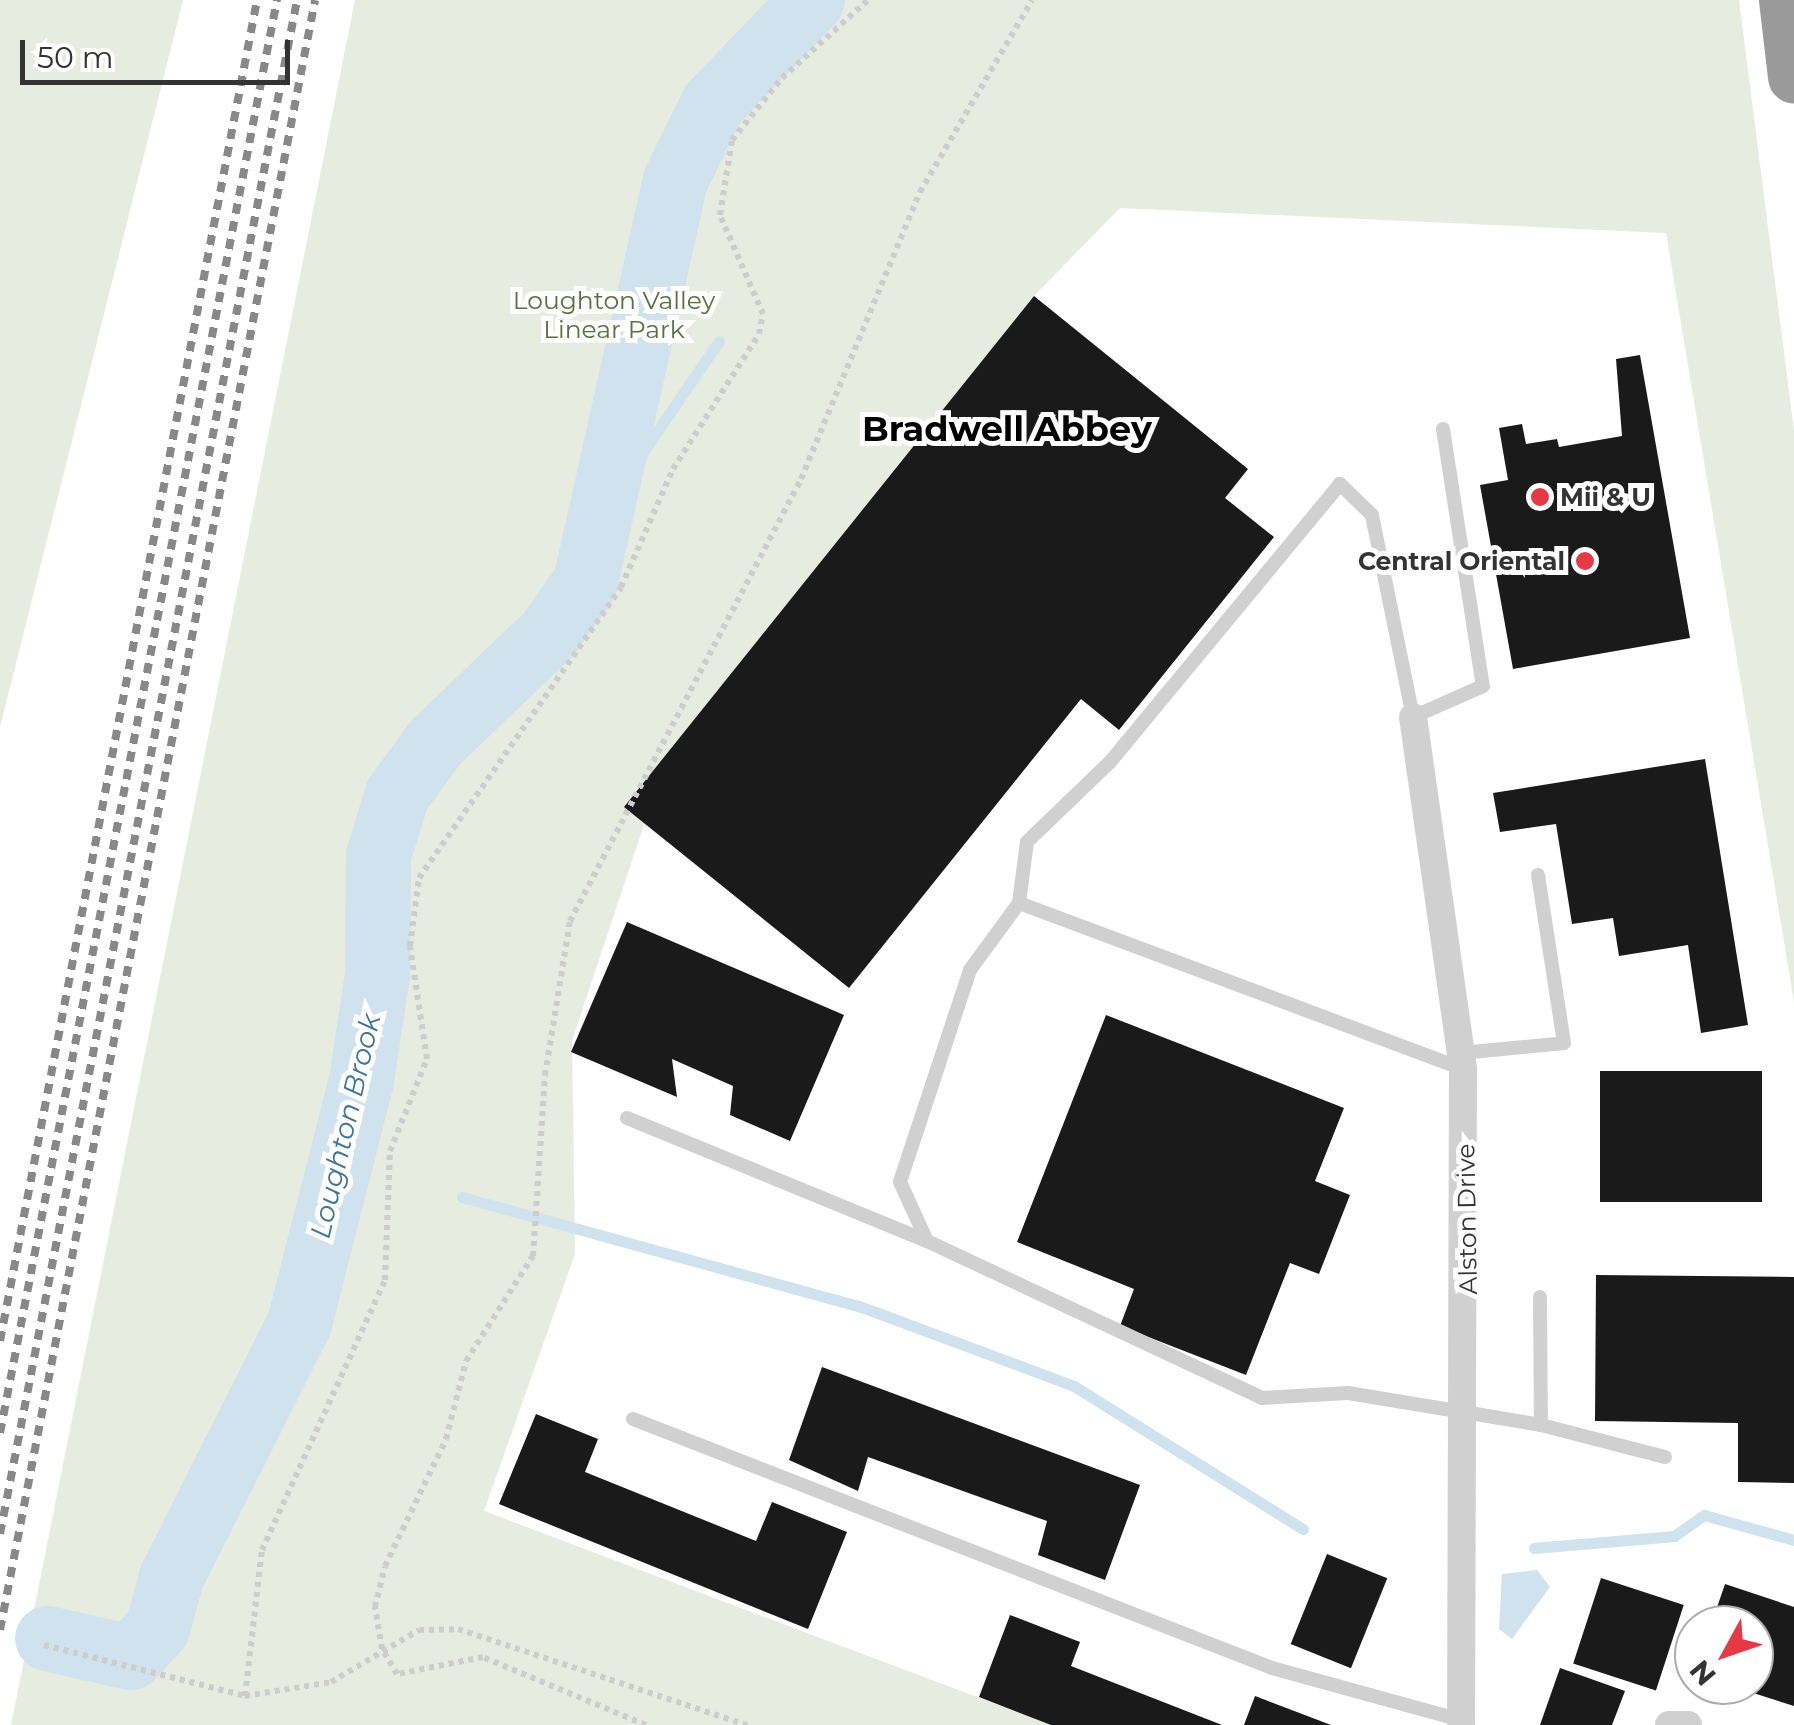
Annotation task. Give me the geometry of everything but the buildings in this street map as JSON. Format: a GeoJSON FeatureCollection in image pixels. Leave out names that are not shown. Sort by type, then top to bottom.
{"type":"FeatureCollection","features":[{"type":"Feature","properties":{"kind":"highway"},"geometry":{"type":"LineString","coordinates":[[1785,0],[1794,77]]}},
{"type":"Feature","properties":{"kind":"street","name":"Alston Drive"},"geometry":{"type":"LineString","coordinates":[[1413,717],[1462,1061],[1467,1417],[1461,1722]]}},
{"type":"Feature","properties":{"kind":"street"},"geometry":{"type":"LineString","coordinates":[[1669,1725],[1688,1725]]}},
{"type":"Feature","properties":{"kind":"lane"},"geometry":{"type":"LineString","coordinates":[[927,1240],[900,1182],[970,970],[1019,902],[1027,842],[1110,762],[1340,484],[1372,515],[1413,717],[1483,686],[1444,429]]}},
{"type":"Feature","properties":{"kind":"lane"},"geometry":{"type":"LineString","coordinates":[[1019,902],[1462,1061],[1564,1043],[1538,875]]}},
{"type":"Feature","properties":{"kind":"lane"},"geometry":{"type":"LineString","coordinates":[[627,1118],[927,1240],[1262,1398],[1348,1393],[1467,1417],[1542,1425],[1666,1457]]}},
{"type":"Feature","properties":{"kind":"lane"},"geometry":{"type":"LineString","coordinates":[[1540,1297],[1542,1425]]}},
{"type":"Feature","properties":{"kind":"lane"},"geometry":{"type":"LineString","coordinates":[[632,1419],[1272,1668],[1461,1722]]}},
{"type":"Feature","properties":{"kind":"path"},"geometry":{"type":"LineString","coordinates":[[245,1696],[262,1550],[385,1280],[390,1151],[427,1060],[410,946],[419,878],[588,638],[673,469],[759,334],[762,314],[720,215],[732,140],[782,78],[868,0]]}},
{"type":"Feature","properties":{"kind":"path"},"geometry":{"type":"LineString","coordinates":[[646,1725],[483,1656],[397,1674],[382,1649],[376,1607],[385,1566],[434,1470],[466,1361],[533,1256],[545,1076],[570,921],[802,479],[920,192],[1032,0]]}},
{"type":"Feature","properties":{"kind":"path"},"geometry":{"type":"LineString","coordinates":[[44,1644],[245,1696],[331,1682],[420,1630],[458,1629],[746,1725]]}},
{"type":"Feature","properties":{"kind":"green space"},"geometry":{"type":"Polygon","coordinates":[[[0,0],[183,0],[0,727],[0,0]]]}},
{"type":"Feature","properties":{"kind":"green space","name":"Loughton Valley Linear Park"},"geometry":{"type":"Polygon","coordinates":[[[355,0],[1739,0],[1794,431],[1794,1002],[1666,233],[1120,208],[1034,296],[668,753],[572,1041],[575,1254],[484,1511],[1051,1725],[11,1725],[355,0]]]}},
{"type":"Feature","properties":{"kind":"water"},"geometry":{"type":"Polygon","coordinates":[[[1537,1570],[1550,1587],[1512,1639],[1499,1629],[1502,1574],[1537,1570]]]}},
{"type":"Feature","properties":{"kind":"waterway","name":"Loughton Brook"},"geometry":{"type":"LineString","coordinates":[[47,1638],[130,1657],[157,1628],[171,1577],[299,1323],[361,1080],[377,974],[378,855],[397,794],[435,742],[548,634],[585,582],[675,180],[712,104],[812,0]]}},
{"type":"Feature","properties":{"kind":"waterway"},"geometry":{"type":"LineString","coordinates":[[605,508],[719,341]]}},
{"type":"Feature","properties":{"kind":"waterway"},"geometry":{"type":"LineString","coordinates":[[462,1197],[859,1306],[1074,1386],[1303,1529]]}},
{"type":"Feature","properties":{"kind":"waterway"},"geometry":{"type":"LineString","coordinates":[[1534,1548],[1674,1536],[1704,1515],[1794,1540]]}},
{"type":"Feature","properties":{"kind":"railway"},"geometry":{"type":"LineString","coordinates":[[0,1341],[257,0]]}},
{"type":"Feature","properties":{"kind":"railway"},"geometry":{"type":"LineString","coordinates":[[0,1433],[277,0]]}},
{"type":"Feature","properties":{"kind":"railway"},"geometry":{"type":"LineString","coordinates":[[0,1534],[297,0]]}},
{"type":"Feature","properties":{"kind":"railway"},"geometry":{"type":"LineString","coordinates":[[0,1630],[315,0]]}},
{"type":"Feature","properties":{"kind":"place","name":"Mii & U"},"geometry":{"type":"Point","coordinates":[1540,497]}},
{"type":"Feature","properties":{"kind":"place","name":"Central Oriental"},"geometry":{"type":"Point","coordinates":[1585,561]}},
{"type":"Feature","properties":{"kind":"district","name":"Bradwell Abbey"},"geometry":{"type":"Point","coordinates":[1007,429]}}]}
